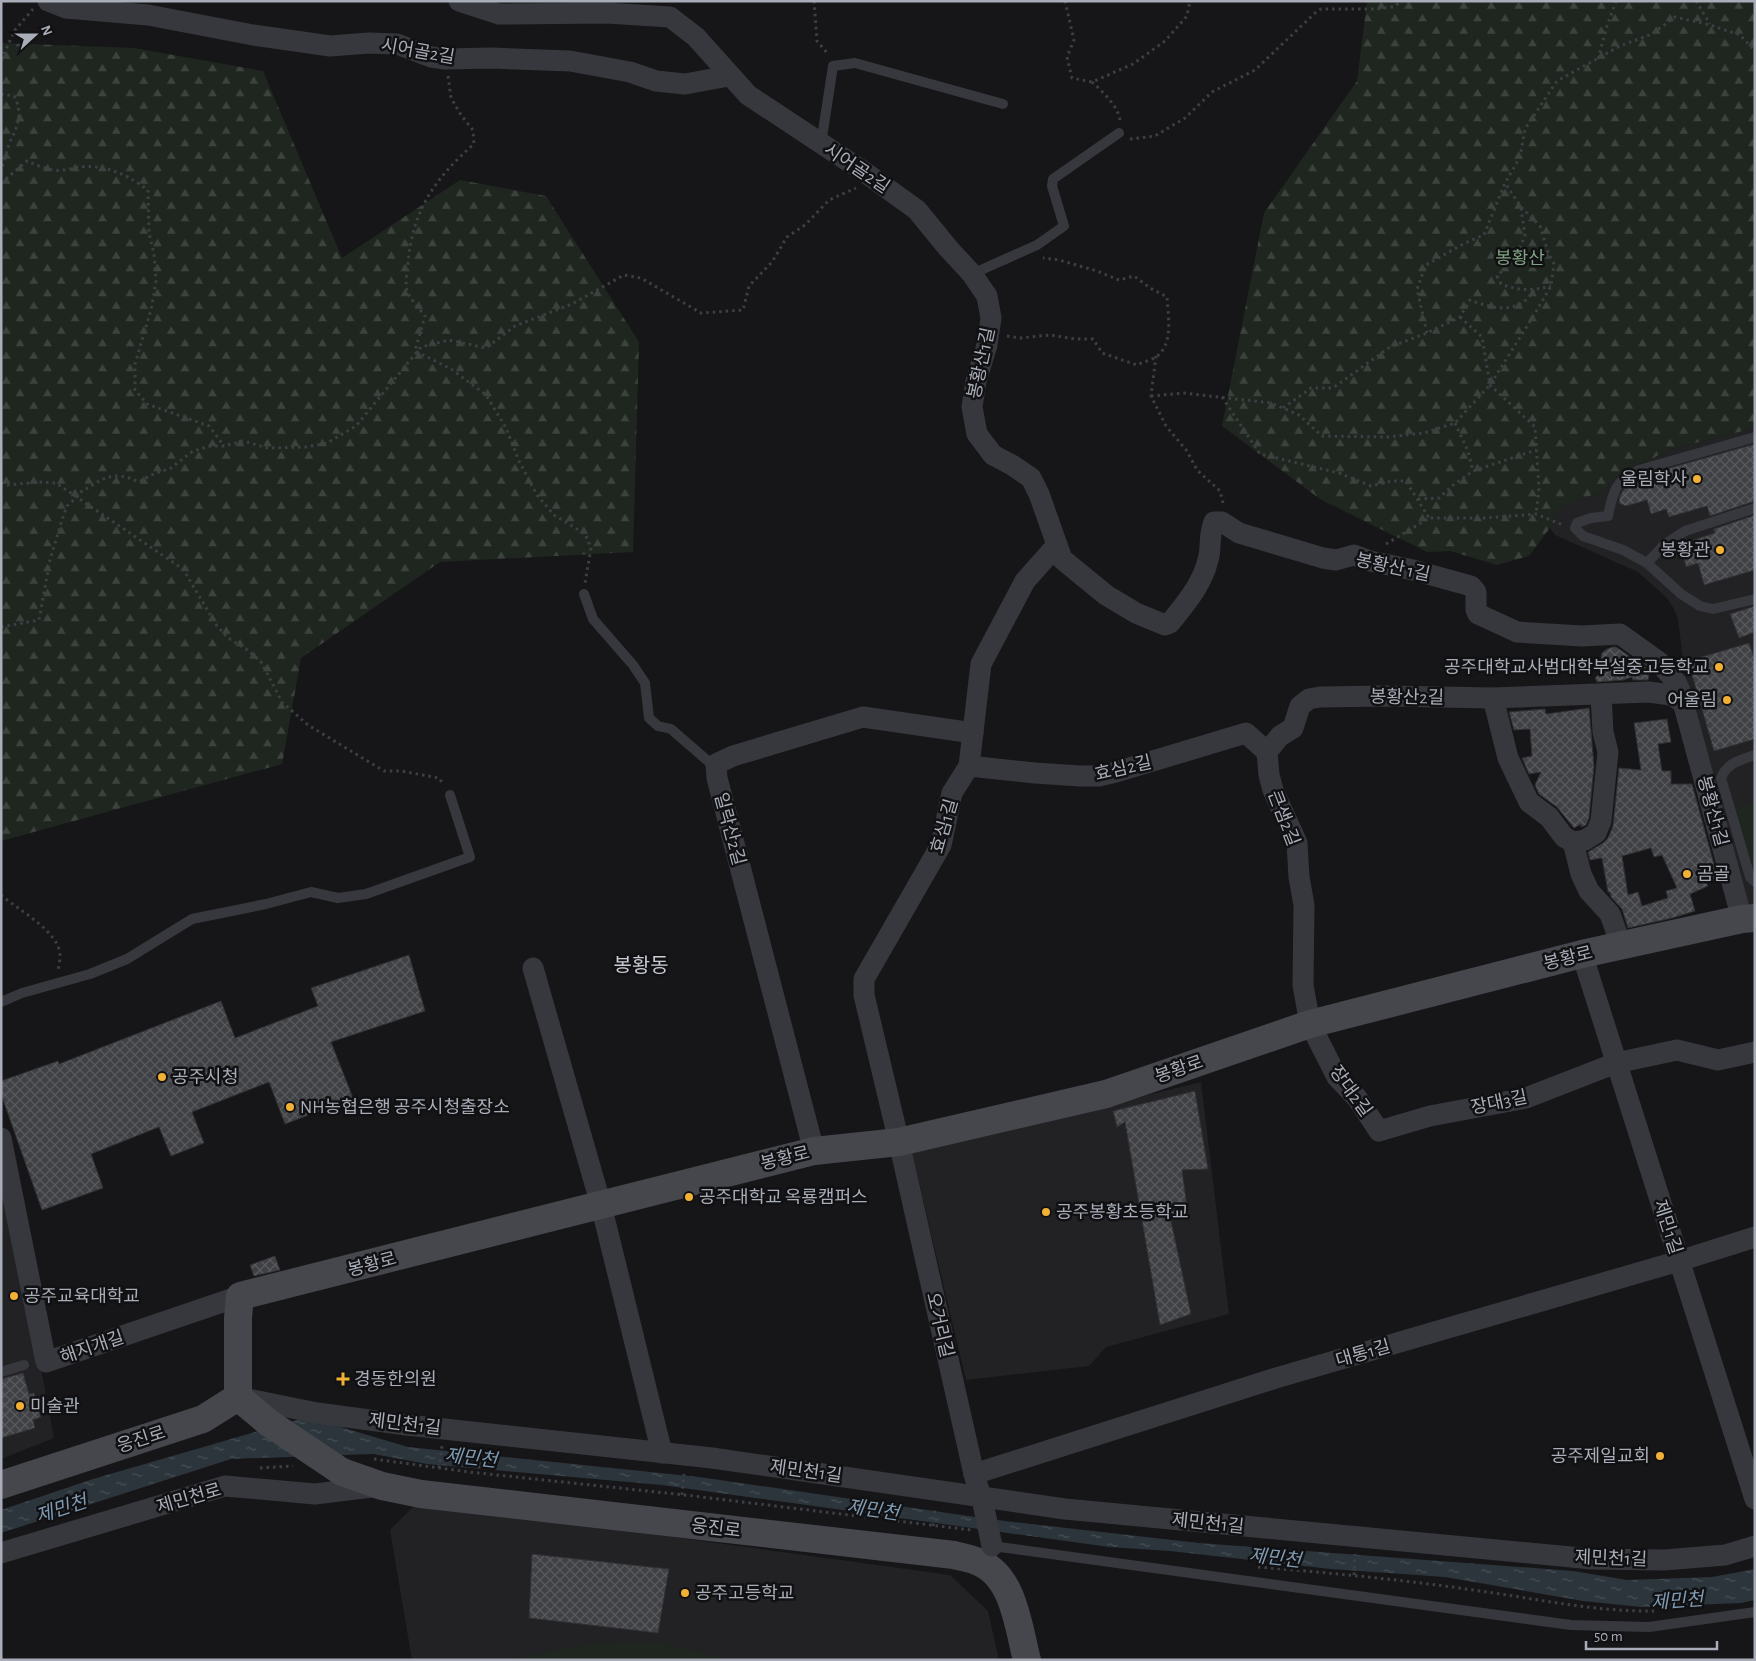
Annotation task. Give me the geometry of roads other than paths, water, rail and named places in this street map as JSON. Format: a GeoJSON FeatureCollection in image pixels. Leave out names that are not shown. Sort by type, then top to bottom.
{"type":"FeatureCollection","features":[{"type":"Feature","properties":{"kind":"main road","name":"봉황로"},"geometry":{"type":"LineString","coordinates":[[240,1296],[814,1151],[899,1142],[1106,1094],[1310,1024],[1582,954],[1748,918]]}},
{"type":"Feature","properties":{"kind":"main road"},"geometry":{"type":"LineString","coordinates":[[238,1397],[238,1318],[240,1296]]}},
{"type":"Feature","properties":{"kind":"main road","name":"웅진로"},"geometry":{"type":"LineString","coordinates":[[1,1486],[203,1419],[238,1397],[269,1423],[342,1472],[382,1486],[421,1494],[954,1555],[978,1561],[995,1573],[1008,1590],[1027,1660]]}},
{"type":"Feature","properties":{"kind":"street","name":"시어골2길"},"geometry":{"type":"LineString","coordinates":[[459,1],[499,14],[607,13],[670,17],[696,37],[748,95],[917,210],[972,274]]}},
{"type":"Feature","properties":{"kind":"street","name":"시어골2길"},"geometry":{"type":"LineString","coordinates":[[42,4],[66,8],[148,15],[253,35],[330,46],[369,43],[397,44],[445,59],[491,58],[570,61],[630,72],[656,81],[685,84],[730,76]]}},
{"type":"Feature","properties":{"kind":"street","name":"봉황산1길"},"geometry":{"type":"LineString","coordinates":[[972,274],[987,296],[991,318],[976,381],[972,407],[977,434],[993,455],[1031,478],[1039,494],[1057,545]]}},
{"type":"Feature","properties":{"kind":"street","name":"봉황산 1길"},"geometry":{"type":"LineString","coordinates":[[1057,545],[1062,559],[1106,595],[1136,614],[1164,624],[1170,624],[1195,591],[1208,562],[1210,530],[1214,522],[1222,522],[1239,533],[1254,538],[1323,558],[1336,560],[1354,555],[1370,561],[1414,570],[1471,586],[1476,592],[1476,610],[1478,614],[1518,632],[1582,636],[1620,634],[1649,654],[1668,671],[1676,682],[1684,703]]}},
{"type":"Feature","properties":{"kind":"street","name":"효심1길"},"geometry":{"type":"LineString","coordinates":[[899,1142],[864,994],[864,979],[935,858],[944,837],[952,794],[958,781],[969,766],[980,664],[1024,581],[1057,545]]}},
{"type":"Feature","properties":{"kind":"street","name":"봉황산2길"},"geometry":{"type":"LineString","coordinates":[[1267,752],[1280,736],[1293,728],[1300,706],[1309,699],[1320,696],[1493,698],[1649,692],[1671,695],[1684,703]]}},
{"type":"Feature","properties":{"kind":"street"},"geometry":{"type":"LineString","coordinates":[[1493,698],[1508,758],[1529,802],[1549,817],[1564,837],[1573,842],[1585,840],[1596,832],[1601,821],[1608,752],[1603,732],[1601,695]]}},
{"type":"Feature","properties":{"kind":"street","name":"봉황산1길"},"geometry":{"type":"LineString","coordinates":[[1684,703],[1748,918]]}},
{"type":"Feature","properties":{"kind":"street","name":"일락산2길"},"geometry":{"type":"LineString","coordinates":[[814,1151],[717,778],[716,764],[733,756],[863,717],[973,732]]}},
{"type":"Feature","properties":{"kind":"street","name":"효심2길"},"geometry":{"type":"LineString","coordinates":[[969,766],[1034,773],[1099,776],[1246,734],[1267,752]]}},
{"type":"Feature","properties":{"kind":"street","name":"큰샘2길"},"geometry":{"type":"LineString","coordinates":[[1267,752],[1269,775],[1273,790],[1297,843],[1299,877],[1304,905],[1303,985],[1310,1024]]}},
{"type":"Feature","properties":{"kind":"street"},"geometry":{"type":"LineString","coordinates":[[1573,842],[1581,874],[1589,891],[1610,914],[1621,945]]}},
{"type":"Feature","properties":{"kind":"street","name":"제민1길"},"geometry":{"type":"LineString","coordinates":[[1582,954],[1755,1499]]}},
{"type":"Feature","properties":{"kind":"street"},"geometry":{"type":"LineString","coordinates":[[533,968],[601,1205],[662,1453]]}},
{"type":"Feature","properties":{"kind":"street","name":"장대2길"},"geometry":{"type":"LineString","coordinates":[[1310,1024],[1337,1077],[1357,1098],[1379,1131]]}},
{"type":"Feature","properties":{"kind":"street","name":"장대3길"},"geometry":{"type":"LineString","coordinates":[[1379,1131],[1430,1116],[1526,1098],[1616,1063],[1677,1050],[1718,1060],[1755,1052]]}},
{"type":"Feature","properties":{"kind":"street","name":"해지개길"},"geometry":{"type":"LineString","coordinates":[[1,1138],[46,1362],[240,1296]]}},
{"type":"Feature","properties":{"kind":"street","name":"오거리길"},"geometry":{"type":"LineString","coordinates":[[899,1142],[992,1546]]}},
{"type":"Feature","properties":{"kind":"street","name":"대통1길"},"geometry":{"type":"LineString","coordinates":[[974,1474],[1276,1378],[1679,1261],[1755,1237]]}},
{"type":"Feature","properties":{"kind":"street","name":"제민천1길"},"geometry":{"type":"LineString","coordinates":[[238,1397],[316,1413],[407,1425],[781,1467],[982,1502],[1592,1559],[1664,1560],[1725,1555],[1755,1546]]}},
{"type":"Feature","properties":{"kind":"street","name":"제민천로"},"geometry":{"type":"LineString","coordinates":[[1,1553],[226,1486],[315,1494],[382,1486]]}},
{"type":"Feature","properties":{"kind":"street"},"geometry":{"type":"LineString","coordinates":[[992,1546],[995,1573]]}},
{"type":"Feature","properties":{"kind":"lane"},"geometry":{"type":"LineString","coordinates":[[821,144],[832,66],[855,64],[1003,104]]}},
{"type":"Feature","properties":{"kind":"lane"},"geometry":{"type":"LineString","coordinates":[[972,274],[1037,244],[1064,226],[1052,186],[1054,179],[1119,133]]}},
{"type":"Feature","properties":{"kind":"lane"},"geometry":{"type":"LineString","coordinates":[[1755,438],[1639,470],[1628,475],[1621,480],[1613,491],[1608,516],[1591,518],[1577,523],[1575,528],[1582,536],[1623,550],[1647,563],[1681,594],[1706,609],[1721,608],[1755,599]]}},
{"type":"Feature","properties":{"kind":"lane"},"geometry":{"type":"LineString","coordinates":[[1647,563],[1664,545],[1685,531],[1755,508]]}},
{"type":"Feature","properties":{"kind":"lane"},"geometry":{"type":"LineString","coordinates":[[584,594],[593,619],[633,665],[645,683],[649,718],[658,726],[671,729],[716,768]]}},
{"type":"Feature","properties":{"kind":"lane"},"geometry":{"type":"LineString","coordinates":[[1755,755],[1729,765],[1721,778],[1750,877],[1755,882]]}},
{"type":"Feature","properties":{"kind":"lane"},"geometry":{"type":"LineString","coordinates":[[1,1002],[22,992],[90,974],[127,958],[192,919],[266,904],[311,892],[338,898],[366,894],[470,857],[450,795]]}},
{"type":"Feature","properties":{"kind":"lane"},"geometry":{"type":"LineString","coordinates":[[1,1372],[24,1365]]}},
{"type":"Feature","properties":{"kind":"lane"},"geometry":{"type":"LineString","coordinates":[[992,1546],[1571,1625],[1648,1626],[1755,1612]]}},
{"type":"Feature","properties":{"kind":"water","name":"제민천"},"geometry":{"type":"Polygon","coordinates":[[[307,1417],[408,1447],[699,1477],[996,1520],[1199,1543],[1573,1571],[1627,1580],[1712,1577],[1755,1569],[1755,1600],[1741,1603],[1641,1607],[1583,1601],[1445,1577],[1331,1569],[1170,1551],[1109,1547],[662,1485],[427,1464],[373,1454],[231,1459],[1,1533],[1,1510],[93,1479],[307,1417]]]}},
{"type":"Feature","properties":{"kind":"place","name":"울림학사"},"geometry":{"type":"Point","coordinates":[1697,479]}},
{"type":"Feature","properties":{"kind":"place","name":"봉황관"},"geometry":{"type":"Point","coordinates":[1720,550]}},
{"type":"Feature","properties":{"kind":"place","name":"공주대학교사범대학부설중고등학교"},"geometry":{"type":"Point","coordinates":[1719,667]}},
{"type":"Feature","properties":{"kind":"place","name":"어울림"},"geometry":{"type":"Point","coordinates":[1727,700]}},
{"type":"Feature","properties":{"kind":"place","name":"곰골"},"geometry":{"type":"Point","coordinates":[1687,874]}},
{"type":"Feature","properties":{"kind":"place","name":"공주시청"},"geometry":{"type":"Point","coordinates":[162,1077]}},
{"type":"Feature","properties":{"kind":"place","name":"NH농협은행 공주시청출장소"},"geometry":{"type":"Point","coordinates":[290,1107]}},
{"type":"Feature","properties":{"kind":"place","name":"공주대학교 옥룡캠퍼스"},"geometry":{"type":"Point","coordinates":[689,1197]}},
{"type":"Feature","properties":{"kind":"place","name":"공주봉황초등학교"},"geometry":{"type":"Point","coordinates":[1046,1212]}},
{"type":"Feature","properties":{"kind":"place","name":"공주교육대학교"},"geometry":{"type":"Point","coordinates":[14,1296]}},
{"type":"Feature","properties":{"kind":"place","name":"경동한의원"},"geometry":{"type":"Point","coordinates":[343,1379]}},
{"type":"Feature","properties":{"kind":"place","name":"미술관"},"geometry":{"type":"Point","coordinates":[20,1406]}},
{"type":"Feature","properties":{"kind":"place","name":"공주제일교회"},"geometry":{"type":"Point","coordinates":[1660,1456]}},
{"type":"Feature","properties":{"kind":"place","name":"공주고등학교"},"geometry":{"type":"Point","coordinates":[685,1593]}},
{"type":"Feature","properties":{"kind":"district","name":"봉황동"},"geometry":{"type":"Point","coordinates":[641,965]}},
{"type":"Feature","properties":{"kind":"park label","name":"봉황산"},"geometry":{"type":"Point","coordinates":[1520,258]}}]}
